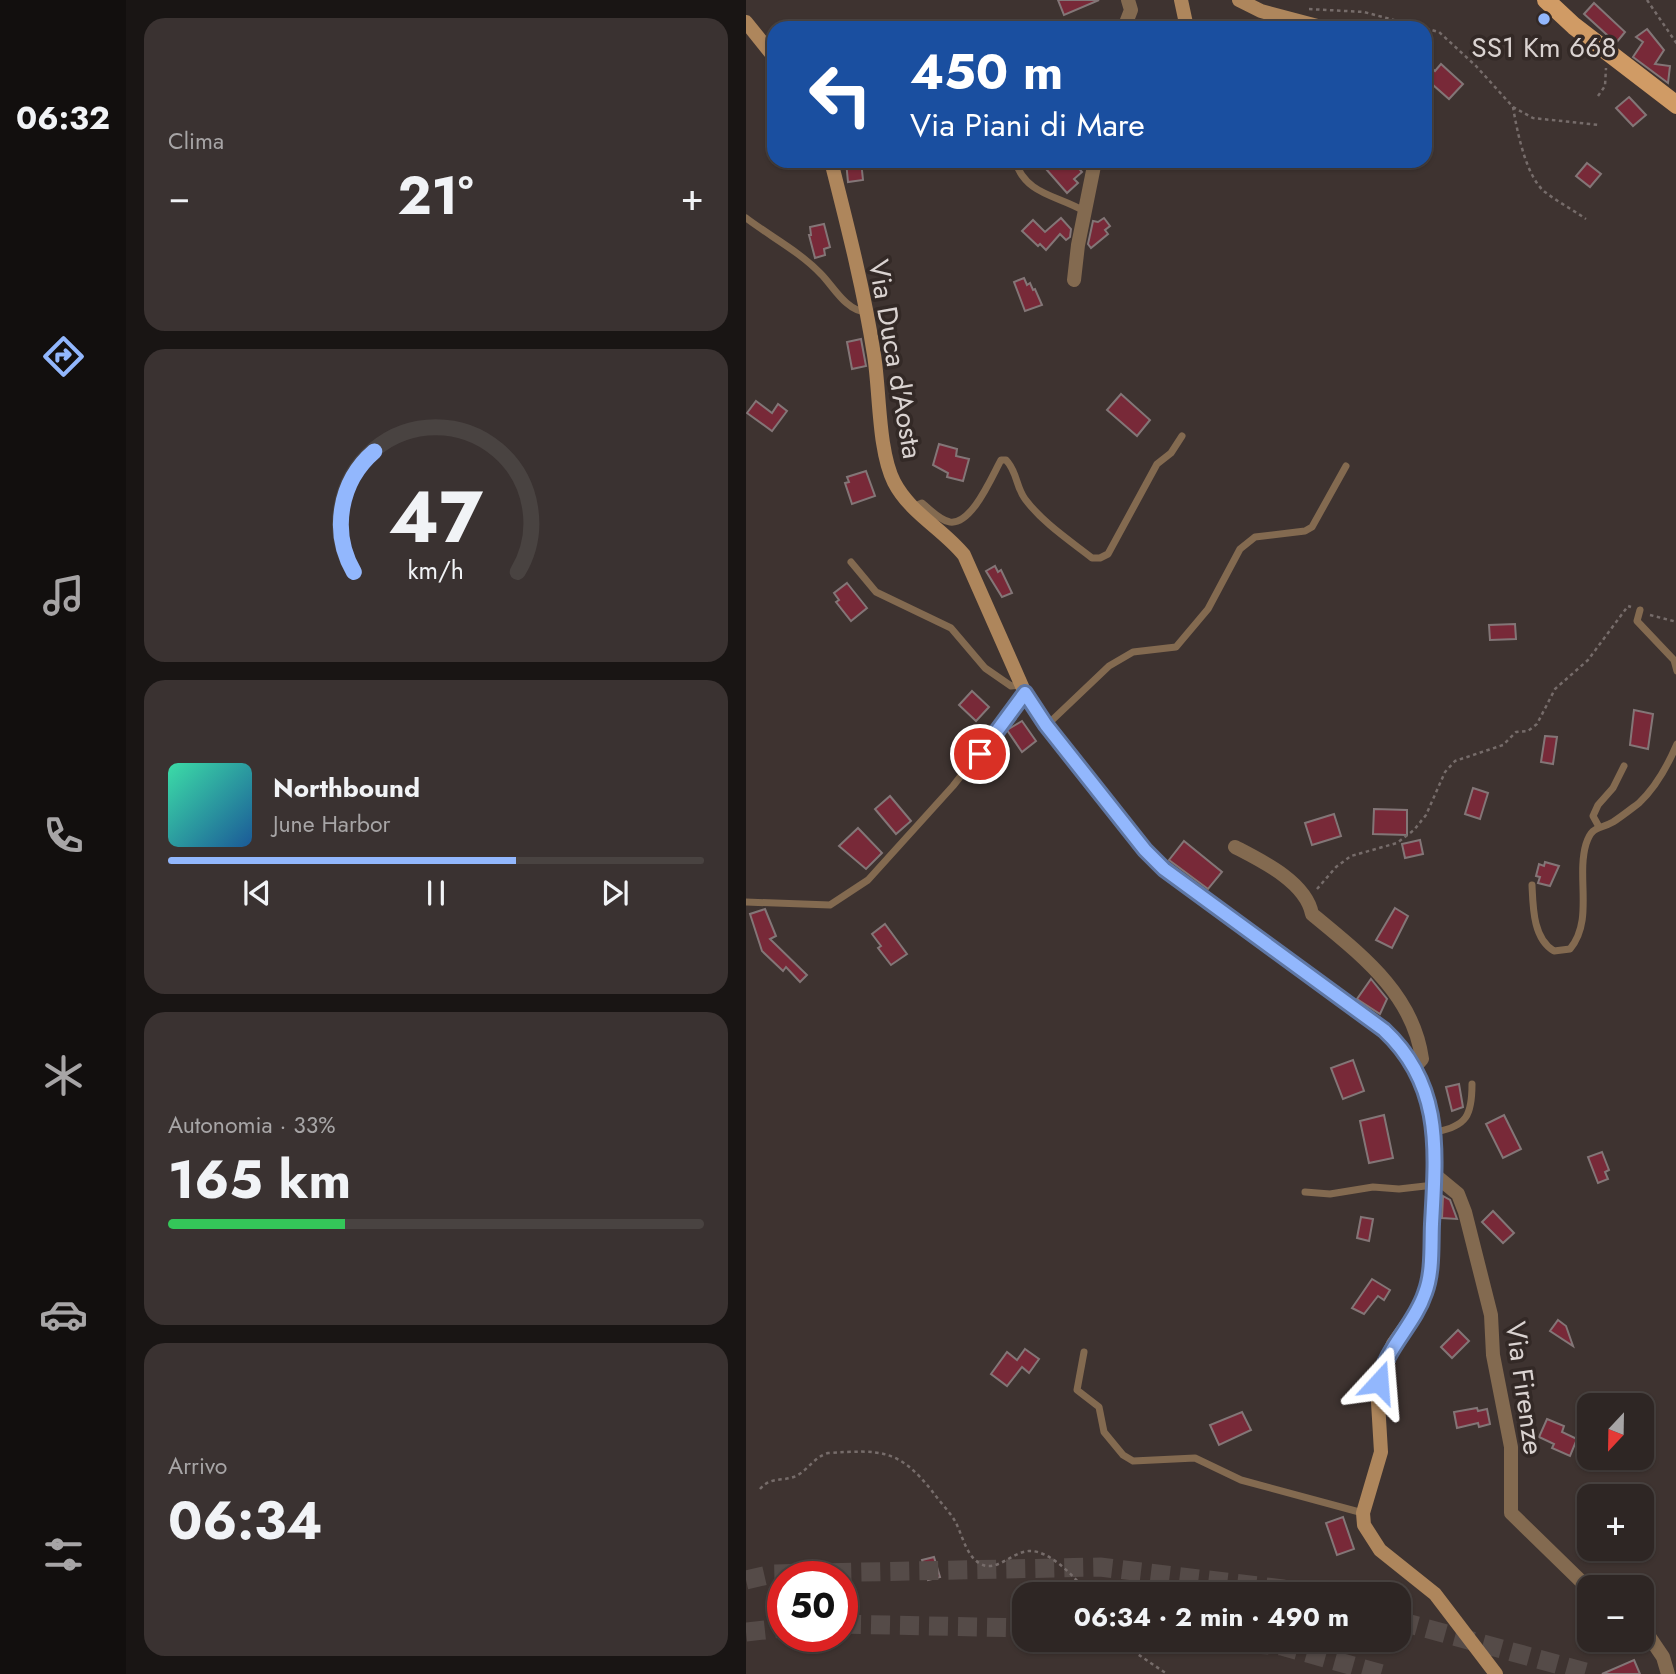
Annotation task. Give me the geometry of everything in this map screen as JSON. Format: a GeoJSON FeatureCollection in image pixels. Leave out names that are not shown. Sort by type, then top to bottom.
{"type":"FeatureCollection","features":[{"type":"Feature","properties":{"kind":"main road"},"geometry":{"type":"LineString","coordinates":[[1181,0],[1186,21]]}},
{"type":"Feature","properties":{"kind":"main road"},"geometry":{"type":"LineString","coordinates":[[1239,0],[1262,11],[1300,21]]}},
{"type":"Feature","properties":{"kind":"main road"},"geometry":{"type":"LineString","coordinates":[[1546,0],[1574,26],[1676,105]]}},
{"type":"Feature","properties":{"kind":"main road"},"geometry":{"type":"LineString","coordinates":[[746,22],[767,48]]}},
{"type":"Feature","properties":{"kind":"main road","name":"Via Duca d'Aosta"},"geometry":{"type":"LineString","coordinates":[[833,168],[866,312],[888,468],[900,493],[964,555],[1023,689],[1046,725],[1145,850],[1164,869],[1384,1030],[1415,1067],[1430,1107],[1435,1132],[1435,1180],[1427,1290],[1413,1317],[1389,1351],[1381,1371],[1378,1402],[1381,1452],[1363,1513]]}},
{"type":"Feature","properties":{"kind":"main road"},"geometry":{"type":"LineString","coordinates":[[1363,1513],[1364,1525],[1375,1543],[1435,1594],[1497,1674]]}},
{"type":"Feature","properties":{"kind":"street"},"geometry":{"type":"LineString","coordinates":[[1126,21],[1131,10],[1128,0]]}},
{"type":"Feature","properties":{"kind":"street"},"geometry":{"type":"LineString","coordinates":[[1074,281],[1093,168]]}},
{"type":"Feature","properties":{"kind":"street","name":"Via Duca d'Aosta"},"geometry":{"type":"LineString","coordinates":[[1235,847],[1269,865],[1310,901],[1312,914],[1370,962],[1398,996],[1421,1049],[1422,1059],[1415,1067]]}},
{"type":"Feature","properties":{"kind":"street","name":"Via Firenze"},"geometry":{"type":"LineString","coordinates":[[1435,1180],[1458,1194],[1472,1233],[1486,1292],[1491,1315],[1493,1355],[1511,1447],[1511,1513],[1577,1577]]}},
{"type":"Feature","properties":{"kind":"street"},"geometry":{"type":"LineString","coordinates":[[1654,1644],[1663,1657],[1668,1674]]}},
{"type":"Feature","properties":{"kind":"lane"},"geometry":{"type":"LineString","coordinates":[[1019,168],[1029,186],[1084,211]]}},
{"type":"Feature","properties":{"kind":"lane"},"geometry":{"type":"LineString","coordinates":[[746,218],[807,260],[853,307],[866,312]]}},
{"type":"Feature","properties":{"kind":"lane"},"geometry":{"type":"LineString","coordinates":[[913,507],[922,503],[939,517],[951,522],[959,521],[969,515],[1001,460],[1006,460],[1013,467],[1024,497],[1045,520],[1092,558],[1100,558],[1108,554],[1157,464],[1171,453],[1182,436]]}},
{"type":"Feature","properties":{"kind":"lane"},"geometry":{"type":"LineString","coordinates":[[1046,725],[1109,666],[1133,652],[1176,647],[1208,609],[1240,549],[1255,537],[1305,531],[1312,527],[1325,508],[1346,466]]}},
{"type":"Feature","properties":{"kind":"lane"},"geometry":{"type":"LineString","coordinates":[[746,902],[782,901],[830,905],[868,880],[954,786],[1023,689],[1011,686],[985,668],[951,628],[876,592],[851,562]]}},
{"type":"Feature","properties":{"kind":"lane"},"geometry":{"type":"LineString","coordinates":[[1640,610],[1637,621],[1674,660],[1676,671]]}},
{"type":"Feature","properties":{"kind":"lane"},"geometry":{"type":"LineString","coordinates":[[1532,885],[1534,907],[1543,941],[1554,951],[1570,949],[1578,940],[1580,930],[1586,844],[1598,825],[1611,823],[1640,802],[1668,766],[1676,744]]}},
{"type":"Feature","properties":{"kind":"lane"},"geometry":{"type":"LineString","coordinates":[[1598,825],[1593,816],[1598,805],[1613,788],[1624,766]]}},
{"type":"Feature","properties":{"kind":"lane"},"geometry":{"type":"LineString","coordinates":[[1435,1132],[1454,1128],[1465,1120],[1470,1110],[1472,1084]]}},
{"type":"Feature","properties":{"kind":"lane"},"geometry":{"type":"LineString","coordinates":[[1305,1192],[1330,1194],[1373,1187],[1399,1189],[1435,1180]]}},
{"type":"Feature","properties":{"kind":"lane"},"geometry":{"type":"LineString","coordinates":[[1084,1352],[1077,1390],[1099,1407],[1104,1432],[1127,1458],[1133,1461],[1195,1458],[1241,1480],[1363,1513]]}},
{"type":"Feature","properties":{"kind":"path"},"geometry":{"type":"LineString","coordinates":[[1647,0],[1676,44]]}},
{"type":"Feature","properties":{"kind":"path"},"geometry":{"type":"LineString","coordinates":[[1297,20],[1300,13],[1309,9],[1364,12],[1398,21]]}},
{"type":"Feature","properties":{"kind":"path"},"geometry":{"type":"LineString","coordinates":[[1432,30],[1439,32],[1476,66],[1513,107],[1534,118],[1599,125]]}},
{"type":"Feature","properties":{"kind":"path"},"geometry":{"type":"LineString","coordinates":[[1598,96],[1605,86],[1606,68],[1613,56]]}},
{"type":"Feature","properties":{"kind":"path"},"geometry":{"type":"LineString","coordinates":[[1513,107],[1517,130],[1533,178],[1543,191],[1586,219]]}},
{"type":"Feature","properties":{"kind":"path"},"geometry":{"type":"LineString","coordinates":[[1310,901],[1319,885],[1351,856],[1397,843],[1414,830],[1426,815],[1445,772],[1455,761],[1503,745],[1516,733],[1528,731],[1537,724],[1556,689],[1588,660],[1628,606],[1676,622]]}},
{"type":"Feature","properties":{"kind":"path"},"geometry":{"type":"LineString","coordinates":[[761,1489],[768,1481],[795,1476],[820,1455],[828,1453],[894,1456],[917,1472],[954,1520],[971,1555],[978,1563],[994,1566],[1022,1552],[1038,1552],[1077,1582]]}},
{"type":"Feature","properties":{"kind":"path"},"geometry":{"type":"LineString","coordinates":[[1135,1652],[1167,1674]]}},
{"type":"Feature","properties":{"kind":"building"},"geometry":{"type":"Polygon","coordinates":[[[1058,0],[1099,0],[1064,15],[1058,0]]]}},
{"type":"Feature","properties":{"kind":"building"},"geometry":{"type":"Polygon","coordinates":[[[1594,3],[1625,32],[1616,43],[1584,14],[1594,3]]]}},
{"type":"Feature","properties":{"kind":"building"},"geometry":{"type":"Polygon","coordinates":[[[1647,29],[1664,50],[1655,64],[1670,66],[1668,83],[1633,57],[1643,42],[1636,37],[1647,29]]]}},
{"type":"Feature","properties":{"kind":"building"},"geometry":{"type":"Polygon","coordinates":[[[1441,64],[1463,84],[1449,99],[1433,85],[1432,68],[1435,71],[1441,64]]]}},
{"type":"Feature","properties":{"kind":"building"},"geometry":{"type":"Polygon","coordinates":[[[1629,97],[1646,115],[1633,126],[1616,108],[1629,97]]]}},
{"type":"Feature","properties":{"kind":"building"},"geometry":{"type":"Polygon","coordinates":[[[1587,163],[1601,174],[1590,187],[1576,176],[1587,163]]]}},
{"type":"Feature","properties":{"kind":"building"},"geometry":{"type":"Polygon","coordinates":[[[847,168],[862,168],[863,180],[848,182],[847,168]]]}},
{"type":"Feature","properties":{"kind":"building"},"geometry":{"type":"Polygon","coordinates":[[[1078,168],[1082,172],[1074,179],[1078,183],[1067,193],[1046,169],[1078,168]]]}},
{"type":"Feature","properties":{"kind":"building"},"geometry":{"type":"Polygon","coordinates":[[[1061,218],[1071,229],[1070,237],[1066,240],[1060,234],[1046,250],[1022,231],[1033,220],[1045,232],[1061,218]]]}},
{"type":"Feature","properties":{"kind":"building"},"geometry":{"type":"Polygon","coordinates":[[[1104,218],[1110,226],[1105,230],[1108,234],[1091,248],[1088,244],[1093,221],[1098,222],[1104,218]]]}},
{"type":"Feature","properties":{"kind":"building"},"geometry":{"type":"Polygon","coordinates":[[[824,224],[830,247],[824,249],[825,255],[815,258],[809,235],[810,227],[824,224]]]}},
{"type":"Feature","properties":{"kind":"building"},"geometry":{"type":"Polygon","coordinates":[[[1024,278],[1027,285],[1030,283],[1033,290],[1035,289],[1042,305],[1025,311],[1014,282],[1024,278]]]}},
{"type":"Feature","properties":{"kind":"building"},"geometry":{"type":"Polygon","coordinates":[[[861,339],[866,366],[852,369],[847,342],[861,339]]]}},
{"type":"Feature","properties":{"kind":"building"},"geometry":{"type":"Polygon","coordinates":[[[1121,394],[1150,420],[1137,436],[1107,410],[1121,394]]]}},
{"type":"Feature","properties":{"kind":"building"},"geometry":{"type":"Polygon","coordinates":[[[756,401],[772,413],[778,404],[787,411],[772,431],[747,413],[756,401]]]}},
{"type":"Feature","properties":{"kind":"building"},"geometry":{"type":"Polygon","coordinates":[[[939,444],[957,449],[956,456],[969,459],[963,481],[947,477],[948,473],[933,465],[939,444]]]}},
{"type":"Feature","properties":{"kind":"building"},"geometry":{"type":"Polygon","coordinates":[[[866,471],[875,496],[852,504],[845,483],[849,482],[847,477],[866,471]]]}},
{"type":"Feature","properties":{"kind":"building"},"geometry":{"type":"Polygon","coordinates":[[[995,566],[998,572],[1001,570],[1012,593],[1002,597],[986,571],[995,566]]]}},
{"type":"Feature","properties":{"kind":"building"},"geometry":{"type":"Polygon","coordinates":[[[847,583],[867,608],[851,621],[836,602],[839,600],[834,593],[847,583]]]}},
{"type":"Feature","properties":{"kind":"building"},"geometry":{"type":"Polygon","coordinates":[[[1515,624],[1516,639],[1490,640],[1489,625],[1515,624]]]}},
{"type":"Feature","properties":{"kind":"building"},"geometry":{"type":"Polygon","coordinates":[[[972,691],[989,707],[976,721],[959,705],[972,691]]]}},
{"type":"Feature","properties":{"kind":"building"},"geometry":{"type":"Polygon","coordinates":[[[1634,710],[1653,714],[1648,749],[1630,745],[1634,710]]]}},
{"type":"Feature","properties":{"kind":"building"},"geometry":{"type":"Polygon","coordinates":[[[1022,721],[1036,741],[1022,752],[1007,730],[1022,721]]]}},
{"type":"Feature","properties":{"kind":"building"},"geometry":{"type":"Polygon","coordinates":[[[1545,736],[1557,737],[1553,764],[1541,762],[1545,736]]]}},
{"type":"Feature","properties":{"kind":"building"},"geometry":{"type":"Polygon","coordinates":[[[1473,788],[1488,793],[1480,819],[1465,814],[1473,788]]]}},
{"type":"Feature","properties":{"kind":"building"},"geometry":{"type":"Polygon","coordinates":[[[890,796],[911,821],[896,834],[875,809],[890,796]]]}},
{"type":"Feature","properties":{"kind":"building"},"geometry":{"type":"Polygon","coordinates":[[[1374,809],[1407,810],[1407,835],[1373,834],[1374,809]]]}},
{"type":"Feature","properties":{"kind":"building"},"geometry":{"type":"Polygon","coordinates":[[[1334,814],[1341,836],[1312,845],[1305,823],[1334,814]]]}},
{"type":"Feature","properties":{"kind":"building"},"geometry":{"type":"Polygon","coordinates":[[[858,828],[882,853],[866,869],[839,846],[858,828]]]}},
{"type":"Feature","properties":{"kind":"building"},"geometry":{"type":"Polygon","coordinates":[[[1420,840],[1423,854],[1405,858],[1402,844],[1420,840]]]}},
{"type":"Feature","properties":{"kind":"building"},"geometry":{"type":"Polygon","coordinates":[[[1184,841],[1222,872],[1208,889],[1169,860],[1184,841]]]}},
{"type":"Feature","properties":{"kind":"building"},"geometry":{"type":"Polygon","coordinates":[[[1545,862],[1559,866],[1550,886],[1538,883],[1540,877],[1536,876],[1539,864],[1544,866],[1545,862]]]}},
{"type":"Feature","properties":{"kind":"building"},"geometry":{"type":"Polygon","coordinates":[[[1395,908],[1408,916],[1392,948],[1376,940],[1395,908]]]}},
{"type":"Feature","properties":{"kind":"building"},"geometry":{"type":"Polygon","coordinates":[[[765,909],[776,936],[770,939],[807,975],[800,982],[786,967],[783,971],[762,951],[750,914],[765,909]]]}},
{"type":"Feature","properties":{"kind":"building"},"geometry":{"type":"Polygon","coordinates":[[[885,924],[907,954],[891,965],[878,948],[881,946],[872,934],[885,924]]]}},
{"type":"Feature","properties":{"kind":"building"},"geometry":{"type":"Polygon","coordinates":[[[1371,979],[1387,999],[1380,1014],[1357,999],[1371,979]]]}},
{"type":"Feature","properties":{"kind":"building"},"geometry":{"type":"Polygon","coordinates":[[[1353,1060],[1364,1091],[1343,1099],[1331,1068],[1353,1060]]]}},
{"type":"Feature","properties":{"kind":"building"},"geometry":{"type":"Polygon","coordinates":[[[1459,1084],[1463,1107],[1452,1111],[1446,1087],[1459,1084]]]}},
{"type":"Feature","properties":{"kind":"building"},"geometry":{"type":"Polygon","coordinates":[[[1384,1115],[1393,1158],[1369,1163],[1360,1121],[1384,1115]]]}},
{"type":"Feature","properties":{"kind":"building"},"geometry":{"type":"Polygon","coordinates":[[[1504,1115],[1521,1149],[1503,1158],[1486,1124],[1504,1115]]]}},
{"type":"Feature","properties":{"kind":"building"},"geometry":{"type":"Polygon","coordinates":[[[1602,1152],[1609,1170],[1605,1172],[1608,1179],[1598,1183],[1588,1157],[1602,1152]]]}},
{"type":"Feature","properties":{"kind":"building"},"geometry":{"type":"Polygon","coordinates":[[[1443,1196],[1450,1200],[1457,1219],[1442,1218],[1443,1196]]]}},
{"type":"Feature","properties":{"kind":"building"},"geometry":{"type":"Polygon","coordinates":[[[1493,1211],[1514,1233],[1503,1243],[1482,1222],[1493,1211]]]}},
{"type":"Feature","properties":{"kind":"building"},"geometry":{"type":"Polygon","coordinates":[[[1361,1217],[1373,1219],[1369,1241],[1357,1238],[1361,1217]]]}},
{"type":"Feature","properties":{"kind":"building"},"geometry":{"type":"Polygon","coordinates":[[[1372,1279],[1390,1290],[1384,1300],[1378,1296],[1364,1314],[1352,1308],[1372,1279]]]}},
{"type":"Feature","properties":{"kind":"building"},"geometry":{"type":"Polygon","coordinates":[[[1558,1320],[1566,1326],[1573,1346],[1550,1331],[1558,1320]]]}},
{"type":"Feature","properties":{"kind":"building"},"geometry":{"type":"Polygon","coordinates":[[[1458,1330],[1469,1341],[1452,1358],[1441,1347],[1458,1330]]]}},
{"type":"Feature","properties":{"kind":"building"},"geometry":{"type":"Polygon","coordinates":[[[1025,1349],[1039,1359],[1029,1373],[1022,1367],[1007,1386],[991,1374],[1007,1352],[1017,1360],[1025,1349]]]}},
{"type":"Feature","properties":{"kind":"building"},"geometry":{"type":"Polygon","coordinates":[[[1477,1408],[1478,1411],[1487,1409],[1490,1424],[1479,1427],[1478,1423],[1457,1428],[1454,1412],[1477,1408]]]}},
{"type":"Feature","properties":{"kind":"building"},"geometry":{"type":"Polygon","coordinates":[[[1242,1412],[1251,1430],[1219,1445],[1210,1425],[1242,1412]]]}},
{"type":"Feature","properties":{"kind":"building"},"geometry":{"type":"Polygon","coordinates":[[[1547,1419],[1564,1426],[1562,1432],[1577,1439],[1570,1456],[1552,1448],[1554,1444],[1539,1437],[1547,1419]]]}},
{"type":"Feature","properties":{"kind":"building"},"geometry":{"type":"Polygon","coordinates":[[[1343,1517],[1354,1549],[1337,1555],[1326,1523],[1343,1517]]]}},
{"type":"Feature","properties":{"kind":"building"},"geometry":{"type":"Polygon","coordinates":[[[934,1557],[940,1577],[928,1580],[922,1560],[934,1557]]]}},
{"type":"Feature","properties":{"kind":"building"},"geometry":{"type":"Polygon","coordinates":[[[1634,1660],[1640,1674],[1602,1674],[1634,1660]]]}},
{"type":"Feature","properties":{"kind":"tunnel"},"geometry":{"type":"LineString","coordinates":[[746,1580],[772,1574],[1100,1567],[1225,1582]]}},
{"type":"Feature","properties":{"kind":"tunnel"},"geometry":{"type":"LineString","coordinates":[[858,1624],[1012,1628]]}},
{"type":"Feature","properties":{"kind":"tunnel"},"geometry":{"type":"LineString","coordinates":[[1411,1624],[1593,1674]]}},
{"type":"Feature","properties":{"kind":"tunnel"},"geometry":{"type":"LineString","coordinates":[[746,1632],[767,1630]]}},
{"type":"Feature","properties":{"kind":"tunnel"},"geometry":{"type":"LineString","coordinates":[[1303,1652],[1382,1674]]}},
{"type":"Feature","properties":{"kind":"place","name":"SS1 Km 668"},"geometry":{"type":"Point","coordinates":[1544,19]}},
{"type":"Feature","properties":{"kind":"route"},"geometry":{"type":"LineString","coordinates":[[980,754],[1025,693],[1046,725],[1097,786],[1145,850],[1164,869],[1384,1030],[1408,1055],[1430,1107],[1435,1132],[1436,1175],[1429,1276],[1422,1303],[1393,1344],[1379,1382]]}}]}
